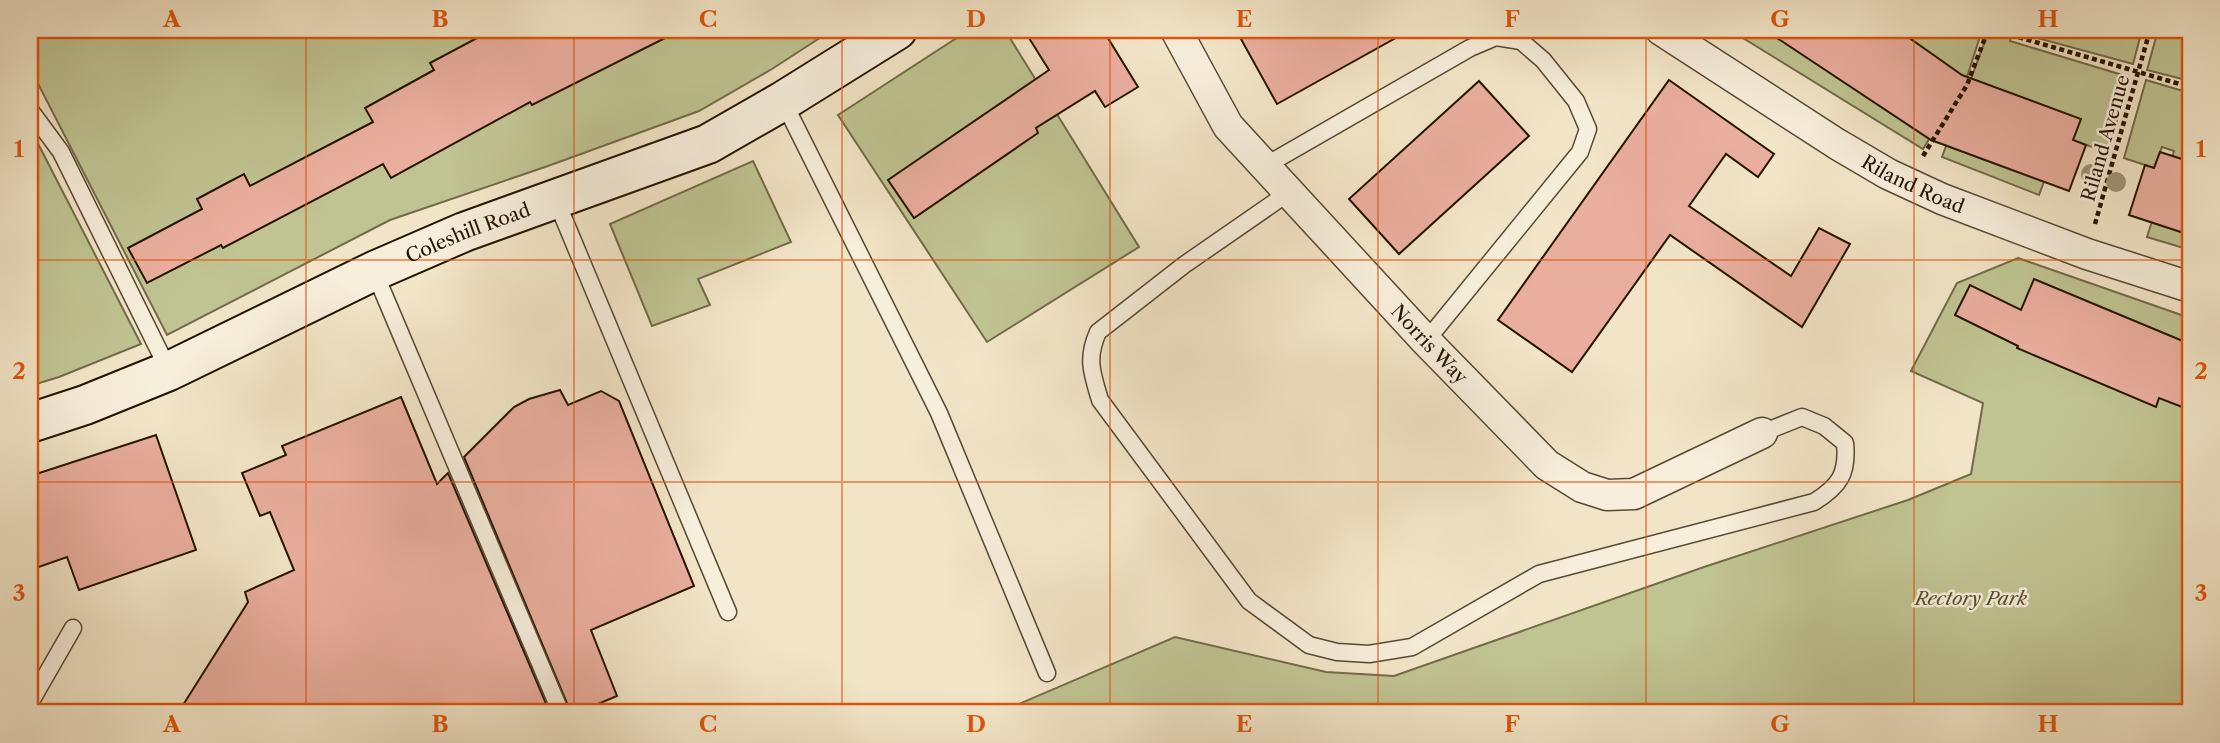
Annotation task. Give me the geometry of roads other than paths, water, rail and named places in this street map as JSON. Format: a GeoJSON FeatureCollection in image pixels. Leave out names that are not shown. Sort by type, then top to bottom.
{"type":"FeatureCollection","features":[{"type":"Feature","properties":{"kind":"street","name":"Coleshill Road"},"geometry":{"type":"LineString","coordinates":[[30,423],[85,405],[169,371],[374,271],[464,232],[708,144],[897,30]]}},
{"type":"Feature","properties":{"kind":"street","name":"Norris Way"},"geometry":{"type":"LineString","coordinates":[[1176,30],[1228,126],[1426,341],[1547,465],[1582,487],[1607,495],[1634,494],[1762,433]]}},
{"type":"Feature","properties":{"kind":"street","name":"Riland Road"},"geometry":{"type":"LineString","coordinates":[[1661,30],[1837,144],[1906,183],[2087,254],[2190,287]]}},
{"type":"Feature","properties":{"kind":"lane"},"geometry":{"type":"LineString","coordinates":[[1264,167],[1469,48],[1496,37],[1521,41],[1543,60],[1576,101],[1580,110],[1588,130],[1580,152],[1426,341]]}},
{"type":"Feature","properties":{"kind":"lane"},"geometry":{"type":"LineString","coordinates":[[783,100],[939,413],[1047,673]]}},
{"type":"Feature","properties":{"kind":"lane"},"geometry":{"type":"LineString","coordinates":[[30,110],[61,152],[169,371]]}},
{"type":"Feature","properties":{"kind":"lane"},"geometry":{"type":"LineString","coordinates":[[1288,193],[1184,265],[1098,332],[1091,348],[1091,370],[1100,400],[1249,601],[1309,645],[1337,652],[1369,654],[1412,647],[1539,574],[1814,502],[1832,491],[1847,465],[1845,443],[1824,426],[1802,417],[1762,433]]}},
{"type":"Feature","properties":{"kind":"lane"},"geometry":{"type":"LineString","coordinates":[[556,200],[728,612]]}},
{"type":"Feature","properties":{"kind":"lane"},"geometry":{"type":"LineString","coordinates":[[374,271],[561,713]]}},
{"type":"Feature","properties":{"kind":"lane"},"geometry":{"type":"LineString","coordinates":[[30,704],[73,628]]}},
{"type":"Feature","properties":{"kind":"park label","name":"Rectory Park"},"geometry":{"type":"Point","coordinates":[1971,598]}}]}
